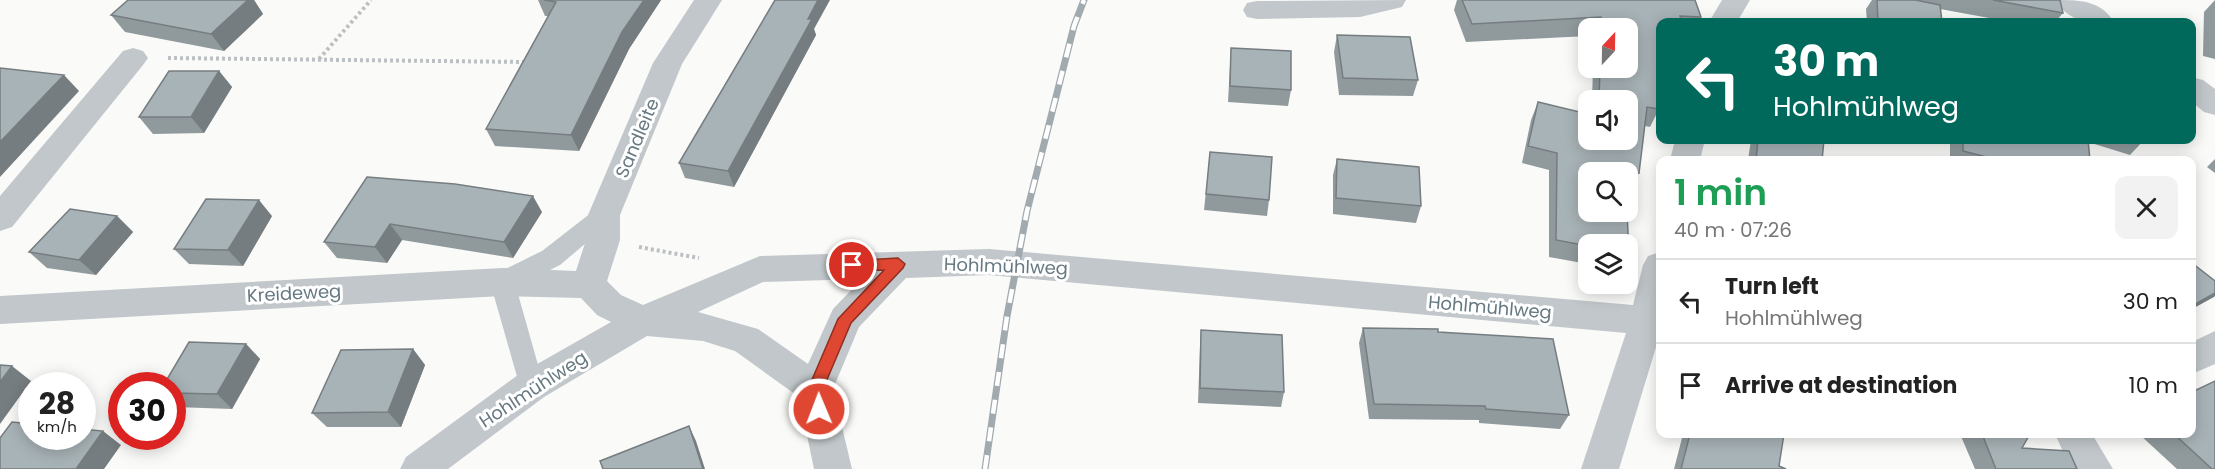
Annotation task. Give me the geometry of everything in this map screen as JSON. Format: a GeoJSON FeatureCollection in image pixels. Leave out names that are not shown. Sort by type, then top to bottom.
{"type":"FeatureCollection","features":[{"type":"Feature","properties":{"kind":"street","name":"Sandleite"},"geometry":{"type":"LineString","coordinates":[[589,285],[603,227],[668,63],[708,0]]}},
{"type":"Feature","properties":{"kind":"street"},"geometry":{"type":"LineString","coordinates":[[1257,10],[1359,8],[1392,0]]}},
{"type":"Feature","properties":{"kind":"street"},"geometry":{"type":"LineString","coordinates":[[1725,18],[1736,0]]}},
{"type":"Feature","properties":{"kind":"street"},"geometry":{"type":"LineString","coordinates":[[2069,0],[2094,18]]}},
{"type":"Feature","properties":{"kind":"street"},"geometry":{"type":"LineString","coordinates":[[0,218],[133,58]]}},
{"type":"Feature","properties":{"kind":"street"},"geometry":{"type":"LineString","coordinates":[[2196,90],[2215,103]]}},
{"type":"Feature","properties":{"kind":"street","name":"Hohlmühlweg"},"geometry":{"type":"LineString","coordinates":[[419,469],[531,386],[643,321],[760,269],[989,262],[1647,321]]}},
{"type":"Feature","properties":{"kind":"street"},"geometry":{"type":"LineString","coordinates":[[832,469],[815,389],[845,319],[898,264]]}},
{"type":"Feature","properties":{"kind":"street","name":"Kreideweg"},"geometry":{"type":"LineString","coordinates":[[0,310],[502,282],[589,285]]}},
{"type":"Feature","properties":{"kind":"street"},"geometry":{"type":"LineString","coordinates":[[1600,469],[1647,321],[1656,282]]}},
{"type":"Feature","properties":{"kind":"street"},"geometry":{"type":"LineString","coordinates":[[589,285],[609,305],[643,321],[703,327],[746,339],[815,389]]}},
{"type":"Feature","properties":{"kind":"street"},"geometry":{"type":"LineString","coordinates":[[2196,357],[2215,346]]}},
{"type":"Feature","properties":{"kind":"street"},"geometry":{"type":"LineString","coordinates":[[2076,438],[2085,459],[2094,469]]}},
{"type":"Feature","properties":{"kind":"lane"},"geometry":{"type":"LineString","coordinates":[[531,386],[502,282],[551,258],[603,227]]}},
{"type":"Feature","properties":{"kind":"path"},"geometry":{"type":"LineString","coordinates":[[319,60],[370,0]]}},
{"type":"Feature","properties":{"kind":"path"},"geometry":{"type":"LineString","coordinates":[[133,58],[528,62]]}},
{"type":"Feature","properties":{"kind":"path"},"geometry":{"type":"LineString","coordinates":[[603,227],[760,269]]}},
{"type":"Feature","properties":{"kind":"building"},"geometry":{"type":"Polygon","coordinates":[[[128,0],[248,0],[211,34],[111,15],[128,0]]]}},
{"type":"Feature","properties":{"kind":"building"},"geometry":{"type":"Polygon","coordinates":[[[544,0],[644,0],[622,32],[571,135],[486,129],[556,2],[544,0]]]}},
{"type":"Feature","properties":{"kind":"building"},"geometry":{"type":"Polygon","coordinates":[[[775,0],[818,0],[808,19],[812,19],[728,171],[679,163],[775,0]]]}},
{"type":"Feature","properties":{"kind":"building"},"geometry":{"type":"Polygon","coordinates":[[[1462,0],[1695,0],[1701,17],[1656,18],[1656,108],[1647,107],[1639,173],[1638,162],[1578,162],[1578,222],[1627,222],[1628,234],[1578,234],[1578,244],[1556,240],[1557,153],[1528,146],[1538,102],[1578,112],[1578,150],[1638,150],[1638,90],[1599,90],[1600,78],[1638,78],[1638,18],[1578,18],[1472,24],[1462,0]]]}},
{"type":"Feature","properties":{"kind":"building"},"geometry":{"type":"Polygon","coordinates":[[[1877,0],[1915,0],[1940,5],[1942,18],[1878,18],[1877,0]]]}},
{"type":"Feature","properties":{"kind":"building"},"geometry":{"type":"Polygon","coordinates":[[[1993,0],[2060,0],[2063,13],[1993,0]]]}},
{"type":"Feature","properties":{"kind":"building"},"geometry":{"type":"Polygon","coordinates":[[[1337,35],[1410,37],[1418,80],[1343,78],[1337,35]]]}},
{"type":"Feature","properties":{"kind":"building"},"geometry":{"type":"Polygon","coordinates":[[[1231,48],[1291,51],[1291,90],[1230,86],[1231,48]]]}},
{"type":"Feature","properties":{"kind":"building"},"geometry":{"type":"Polygon","coordinates":[[[0,68],[64,75],[0,142],[0,68]]]}},
{"type":"Feature","properties":{"kind":"building"},"geometry":{"type":"Polygon","coordinates":[[[169,71],[219,71],[191,117],[139,117],[169,71]]]}},
{"type":"Feature","properties":{"kind":"building"},"geometry":{"type":"Polygon","coordinates":[[[1758,144],[1824,144],[1822,156],[1756,156],[1758,144]]]}},
{"type":"Feature","properties":{"kind":"building"},"geometry":{"type":"Polygon","coordinates":[[[1963,144],[2088,144],[2090,156],[1982,156],[1963,151],[1963,144]]]}},
{"type":"Feature","properties":{"kind":"building"},"geometry":{"type":"Polygon","coordinates":[[[1210,152],[1272,157],[1269,200],[1206,194],[1210,152]]]}},
{"type":"Feature","properties":{"kind":"building"},"geometry":{"type":"Polygon","coordinates":[[[1337,159],[1419,167],[1421,206],[1336,198],[1337,159]]]}},
{"type":"Feature","properties":{"kind":"building"},"geometry":{"type":"Polygon","coordinates":[[[367,177],[455,184],[533,196],[504,242],[390,224],[375,247],[324,242],[367,177]]]}},
{"type":"Feature","properties":{"kind":"building"},"geometry":{"type":"Polygon","coordinates":[[[206,199],[259,200],[228,250],[174,249],[206,199]]]}},
{"type":"Feature","properties":{"kind":"building"},"geometry":{"type":"Polygon","coordinates":[[[70,209],[117,216],[79,260],[29,252],[70,209]]]}},
{"type":"Feature","properties":{"kind":"building"},"geometry":{"type":"Polygon","coordinates":[[[2196,266],[2215,281],[2215,293],[2196,304],[2196,266]]]}},
{"type":"Feature","properties":{"kind":"building"},"geometry":{"type":"Polygon","coordinates":[[[1363,328],[1438,329],[1438,332],[1553,339],[1569,415],[1486,409],[1485,406],[1374,404],[1363,328]]]}},
{"type":"Feature","properties":{"kind":"building"},"geometry":{"type":"Polygon","coordinates":[[[1201,330],[1282,335],[1284,392],[1200,388],[1201,330]]]}},
{"type":"Feature","properties":{"kind":"building"},"geometry":{"type":"Polygon","coordinates":[[[189,342],[246,344],[217,394],[186,393],[186,372],[171,372],[189,342]]]}},
{"type":"Feature","properties":{"kind":"building"},"geometry":{"type":"Polygon","coordinates":[[[413,349],[388,412],[312,413],[341,350],[413,349]]]}},
{"type":"Feature","properties":{"kind":"building"},"geometry":{"type":"Polygon","coordinates":[[[0,365],[12,366],[0,382],[0,365]]]}},
{"type":"Feature","properties":{"kind":"building"},"geometry":{"type":"Polygon","coordinates":[[[2215,381],[2215,469],[2212,469],[2178,438],[2196,438],[2196,390],[2215,381]]]}},
{"type":"Feature","properties":{"kind":"building"},"geometry":{"type":"Polygon","coordinates":[[[12,422],[18,423],[18,450],[90,450],[76,469],[0,469],[0,438],[12,422]]]}},
{"type":"Feature","properties":{"kind":"building"},"geometry":{"type":"Polygon","coordinates":[[[689,426],[703,469],[603,469],[600,461],[689,426]]]}},
{"type":"Feature","properties":{"kind":"building"},"geometry":{"type":"Polygon","coordinates":[[[96,430],[103,431],[96,441],[96,430]]]}},
{"type":"Feature","properties":{"kind":"building"},"geometry":{"type":"Polygon","coordinates":[[[1689,438],[1783,438],[1779,466],[1786,469],[1681,469],[1689,438]]]}},
{"type":"Feature","properties":{"kind":"building"},"geometry":{"type":"Polygon","coordinates":[[[1984,438],[2028,438],[2022,448],[2069,451],[2077,469],[1996,469],[1984,438]]]}},
{"type":"Feature","properties":{"kind":"railway"},"geometry":{"type":"LineString","coordinates":[[985,469],[1007,316],[1027,211],[1074,26],[1084,0]]}},
{"type":"Feature","properties":{"kind":"route"},"geometry":{"type":"LineString","coordinates":[[819,409],[815,389],[845,319],[898,264],[852,265]]}}]}
